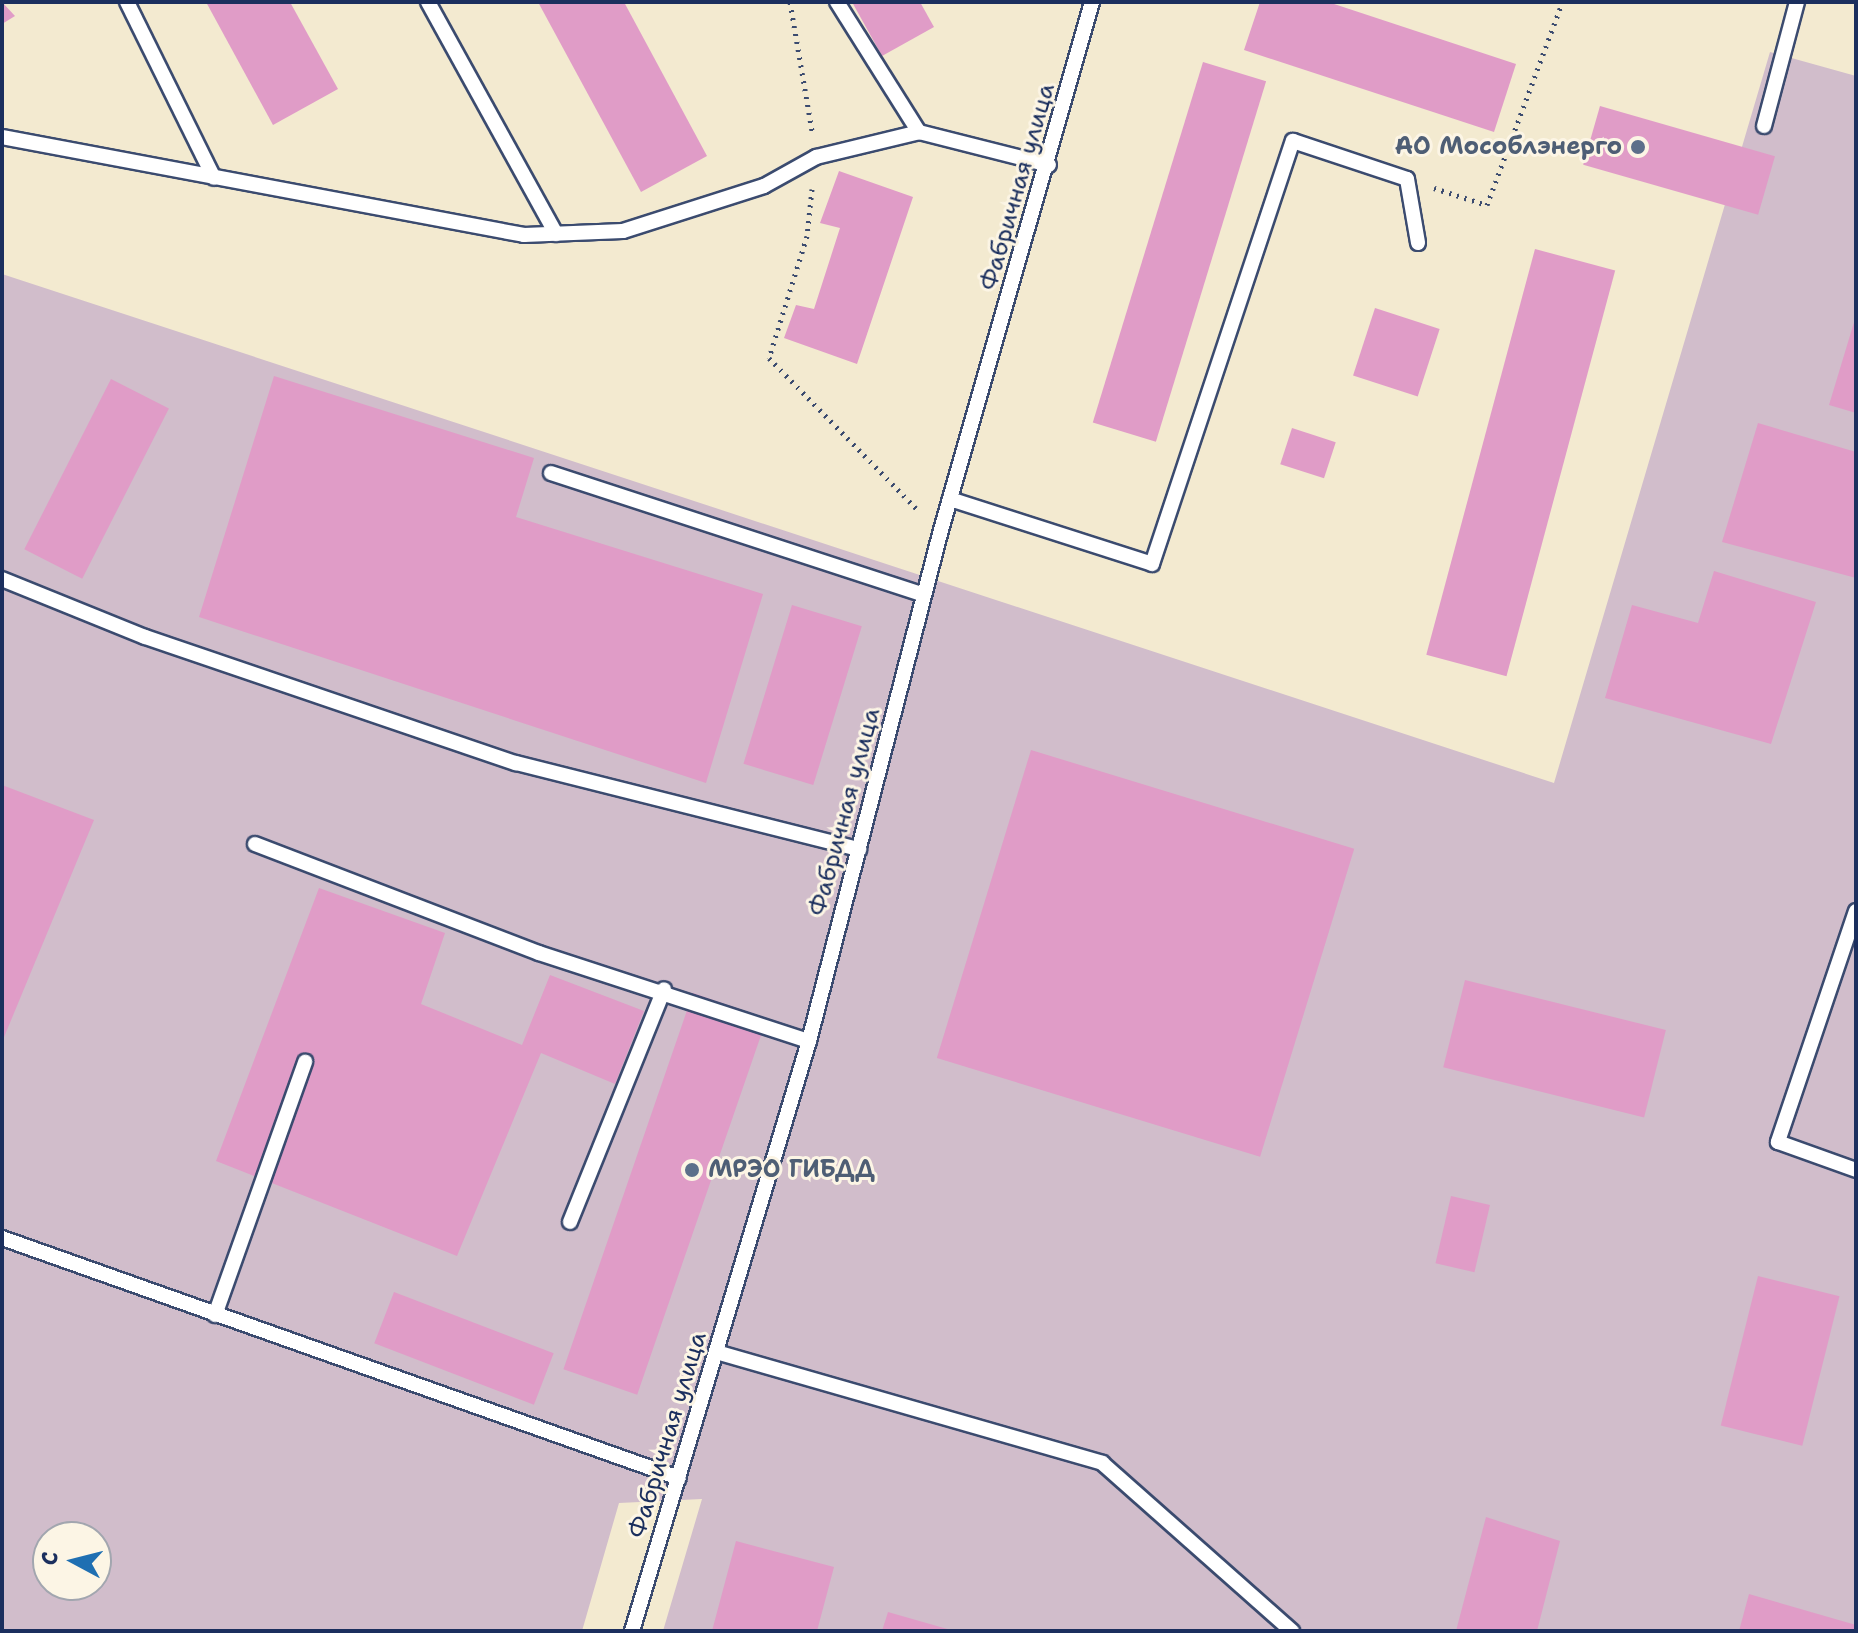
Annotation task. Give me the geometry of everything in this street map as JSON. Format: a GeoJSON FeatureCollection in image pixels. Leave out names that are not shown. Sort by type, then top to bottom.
{"type":"FeatureCollection","features":[{"type":"Feature","properties":{"kind":"lane"},"geometry":{"type":"LineString","coordinates":[[127,2],[214,178]]}},
{"type":"Feature","properties":{"kind":"lane"},"geometry":{"type":"LineString","coordinates":[[428,2],[556,234]]}},
{"type":"Feature","properties":{"kind":"lane"},"geometry":{"type":"LineString","coordinates":[[837,2],[919,132]]}},
{"type":"Feature","properties":{"kind":"lane","name":"Фабричная улица"},"geometry":{"type":"LineString","coordinates":[[632,1631],[809,1041],[941,530],[1049,165],[1092,2]]}},
{"type":"Feature","properties":{"kind":"lane"},"geometry":{"type":"LineString","coordinates":[[1764,126],[1797,2]]}},
{"type":"Feature","properties":{"kind":"lane"},"geometry":{"type":"LineString","coordinates":[[2,137],[524,235],[623,231],[764,186],[816,157],[919,132],[1049,165]]}},
{"type":"Feature","properties":{"kind":"lane"},"geometry":{"type":"LineString","coordinates":[[950,499],[1152,564],[1293,141],[1407,179],[1418,243]]}},
{"type":"Feature","properties":{"kind":"lane"},"geometry":{"type":"LineString","coordinates":[[551,473],[924,595]]}},
{"type":"Feature","properties":{"kind":"lane"},"geometry":{"type":"LineString","coordinates":[[2,579],[145,637],[516,763],[859,849]]}},
{"type":"Feature","properties":{"kind":"lane"},"geometry":{"type":"LineString","coordinates":[[255,844],[539,953],[664,989],[809,1041]]}},
{"type":"Feature","properties":{"kind":"lane"},"geometry":{"type":"LineString","coordinates":[[1856,911],[1778,1142],[1856,1170]]}},
{"type":"Feature","properties":{"kind":"lane"},"geometry":{"type":"LineString","coordinates":[[570,1222],[664,989]]}},
{"type":"Feature","properties":{"kind":"lane"},"geometry":{"type":"LineString","coordinates":[[215,1315],[305,1062]]}},
{"type":"Feature","properties":{"kind":"lane"},"geometry":{"type":"LineString","coordinates":[[2,1238],[679,1478]]}},
{"type":"Feature","properties":{"kind":"lane"},"geometry":{"type":"LineString","coordinates":[[716,1352],[1102,1463],[1292,1631]]}},
{"type":"Feature","properties":{"kind":"path"},"geometry":{"type":"LineString","coordinates":[[790,2],[816,157],[807,236],[769,358],[941,530]]}},
{"type":"Feature","properties":{"kind":"path"},"geometry":{"type":"LineString","coordinates":[[1407,179],[1487,205],[1562,3]]}},
{"type":"Feature","properties":{"kind":"shaded area"},"geometry":{"type":"Polygon","coordinates":[[[1770,52],[1856,76],[1856,1631],[663,1631],[702,1499],[619,1503],[582,1631],[2,1631],[2,274],[1554,783],[1770,52]]]}},
{"type":"Feature","properties":{"kind":"building"},"geometry":{"type":"Polygon","coordinates":[[[2,2],[15,16],[2,24],[2,2]]]}},
{"type":"Feature","properties":{"kind":"building"},"geometry":{"type":"Polygon","coordinates":[[[206,2],[290,2],[338,89],[273,125],[206,2]]]}},
{"type":"Feature","properties":{"kind":"building"},"geometry":{"type":"Polygon","coordinates":[[[538,2],[624,2],[707,156],[641,192],[538,2]]]}},
{"type":"Feature","properties":{"kind":"building"},"geometry":{"type":"Polygon","coordinates":[[[852,2],[920,2],[934,27],[882,56],[852,2]]]}},
{"type":"Feature","properties":{"kind":"building"},"geometry":{"type":"Polygon","coordinates":[[[1260,2],[1328,2],[1516,64],[1494,132],[1244,50],[1260,2]]]}},
{"type":"Feature","properties":{"kind":"building"},"geometry":{"type":"Polygon","coordinates":[[[1203,62],[1266,81],[1156,442],[1093,423],[1203,62]]]}},
{"type":"Feature","properties":{"kind":"building"},"geometry":{"type":"Polygon","coordinates":[[[1600,106],[1775,156],[1758,215],[1583,165],[1600,106]]]}},
{"type":"Feature","properties":{"kind":"building"},"geometry":{"type":"Polygon","coordinates":[[[839,171],[913,197],[857,364],[784,338],[796,305],[814,309],[840,228],[820,223],[839,171]]]}},
{"type":"Feature","properties":{"kind":"building"},"geometry":{"type":"Polygon","coordinates":[[[1535,249],[1615,270],[1506,676],[1426,655],[1535,249]]]}},
{"type":"Feature","properties":{"kind":"building"},"geometry":{"type":"Polygon","coordinates":[[[1375,308],[1440,329],[1418,397],[1353,376],[1375,308]]]}},
{"type":"Feature","properties":{"kind":"building"},"geometry":{"type":"Polygon","coordinates":[[[1856,319],[1856,413],[1829,405],[1856,319]]]}},
{"type":"Feature","properties":{"kind":"building"},"geometry":{"type":"Polygon","coordinates":[[[274,376],[534,458],[516,517],[763,594],[706,783],[199,617],[274,376]]]}},
{"type":"Feature","properties":{"kind":"building"},"geometry":{"type":"Polygon","coordinates":[[[111,379],[169,409],[82,579],[24,549],[111,379]]]}},
{"type":"Feature","properties":{"kind":"building"},"geometry":{"type":"Polygon","coordinates":[[[1758,423],[1856,452],[1856,578],[1722,542],[1758,423]]]}},
{"type":"Feature","properties":{"kind":"building"},"geometry":{"type":"Polygon","coordinates":[[[1292,428],[1336,442],[1324,478],[1280,464],[1292,428]]]}},
{"type":"Feature","properties":{"kind":"building"},"geometry":{"type":"Polygon","coordinates":[[[1714,571],[1816,602],[1771,744],[1605,698],[1632,605],[1698,623],[1714,571]]]}},
{"type":"Feature","properties":{"kind":"building"},"geometry":{"type":"Polygon","coordinates":[[[792,605],[862,626],[813,785],[743,764],[792,605]]]}},
{"type":"Feature","properties":{"kind":"building"},"geometry":{"type":"Polygon","coordinates":[[[1031,750],[1354,849],[1260,1157],[937,1058],[1031,750]]]}},
{"type":"Feature","properties":{"kind":"building"},"geometry":{"type":"Polygon","coordinates":[[[2,785],[94,820],[2,1042],[2,785]]]}},
{"type":"Feature","properties":{"kind":"building"},"geometry":{"type":"Polygon","coordinates":[[[319,888],[445,933],[421,1004],[522,1045],[550,975],[644,1011],[615,1084],[541,1053],[457,1256],[216,1161],[319,888]]]}},
{"type":"Feature","properties":{"kind":"building"},"geometry":{"type":"Polygon","coordinates":[[[1465,980],[1666,1030],[1644,1117],[1443,1067],[1465,980]]]}},
{"type":"Feature","properties":{"kind":"building"},"geometry":{"type":"Polygon","coordinates":[[[693,993],[767,1018],[637,1395],[563,1369],[693,993]]]}},
{"type":"Feature","properties":{"kind":"building"},"geometry":{"type":"Polygon","coordinates":[[[1451,1196],[1490,1205],[1474,1272],[1435,1263],[1451,1196]]]}},
{"type":"Feature","properties":{"kind":"building"},"geometry":{"type":"Polygon","coordinates":[[[1758,1276],[1840,1296],[1802,1446],[1721,1425],[1758,1276]]]}},
{"type":"Feature","properties":{"kind":"building"},"geometry":{"type":"Polygon","coordinates":[[[394,1292],[554,1353],[534,1405],[374,1343],[394,1292]]]}},
{"type":"Feature","properties":{"kind":"building"},"geometry":{"type":"Polygon","coordinates":[[[1486,1517],[1560,1541],[1537,1631],[1456,1631],[1486,1517]]]}},
{"type":"Feature","properties":{"kind":"building"},"geometry":{"type":"Polygon","coordinates":[[[736,1541],[834,1567],[817,1631],[712,1631],[736,1541]]]}},
{"type":"Feature","properties":{"kind":"building"},"geometry":{"type":"Polygon","coordinates":[[[1749,1594],[1856,1625],[1856,1631],[1739,1631],[1749,1594]]]}},
{"type":"Feature","properties":{"kind":"building"},"geometry":{"type":"Polygon","coordinates":[[[888,1612],[951,1630],[951,1631],[882,1631],[888,1612]]]}},
{"type":"Feature","properties":{"kind":"place","name":"АО Мособлэнерго"},"geometry":{"type":"Point","coordinates":[1638,147]}},
{"type":"Feature","properties":{"kind":"place","name":"МРЭО ГИБДД"},"geometry":{"type":"Point","coordinates":[692,1170]}}]}
